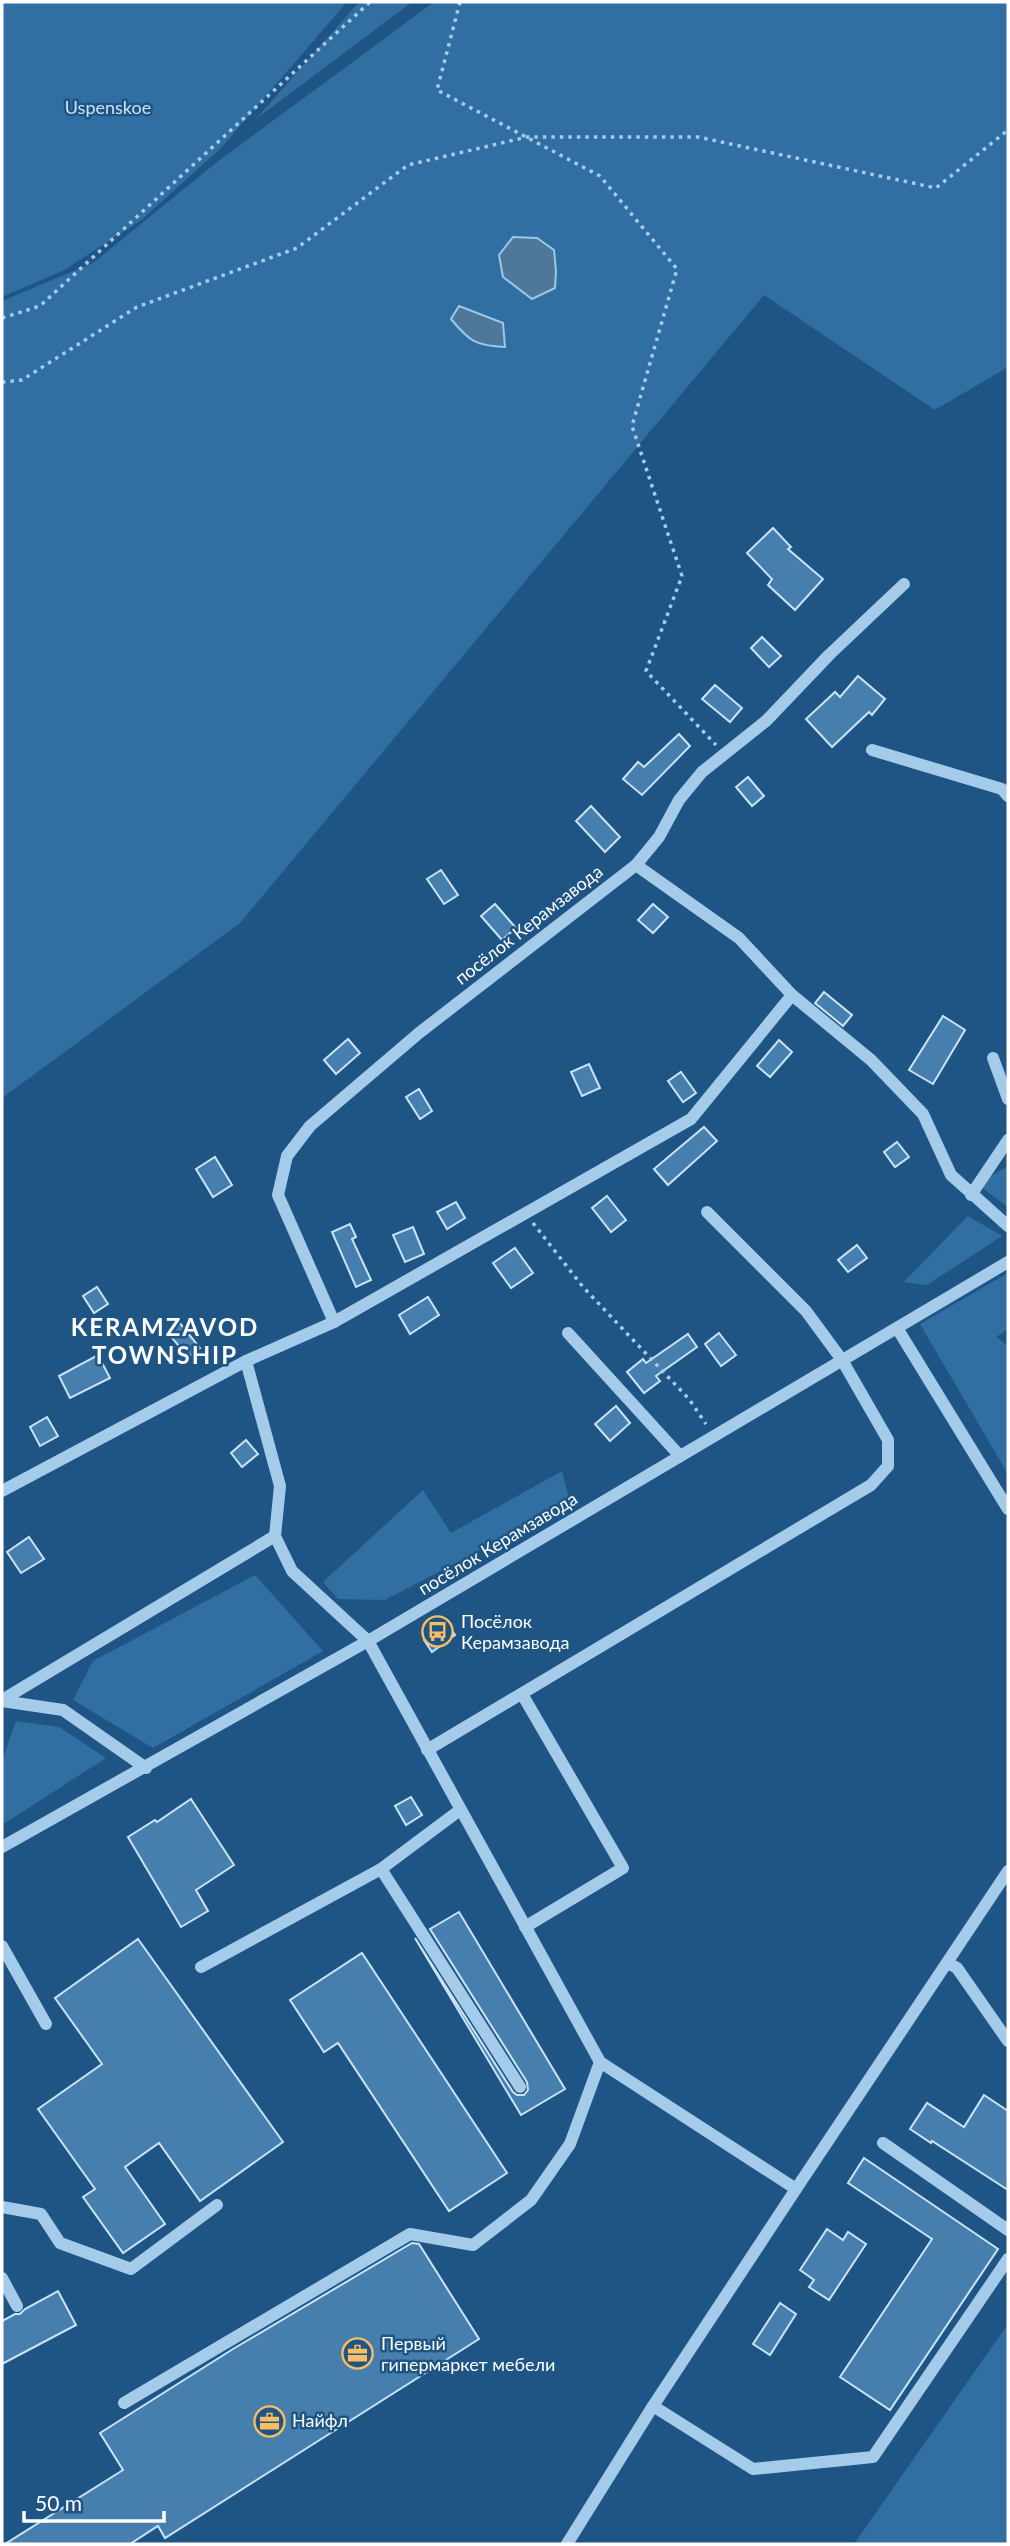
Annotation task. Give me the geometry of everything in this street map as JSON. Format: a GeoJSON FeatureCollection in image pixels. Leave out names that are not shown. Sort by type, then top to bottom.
{"type":"FeatureCollection","features":[{"type":"Feature","properties":{"kind":"street","name":"посёлок Керамзавода"},"geometry":{"type":"LineString","coordinates":[[334,1321],[278,1195],[287,1156],[310,1126],[419,1034],[636,864],[659,837],[679,800],[702,772],[766,721],[829,654],[904,584]]}},
{"type":"Feature","properties":{"kind":"street"},"geometry":{"type":"LineString","coordinates":[[872,750],[1002,789],[1008,796]]}},
{"type":"Feature","properties":{"kind":"street"},"geometry":{"type":"LineString","coordinates":[[636,864],[739,938],[792,995],[871,1060],[923,1114],[951,1175],[1008,1226]]}},
{"type":"Feature","properties":{"kind":"street"},"geometry":{"type":"LineString","coordinates":[[2,1491],[246,1361],[334,1321],[691,1119],[792,995]]}},
{"type":"Feature","properties":{"kind":"street"},"geometry":{"type":"LineString","coordinates":[[993,1058],[1008,1099]]}},
{"type":"Feature","properties":{"kind":"street"},"geometry":{"type":"LineString","coordinates":[[971,1195],[1008,1140]]}},
{"type":"Feature","properties":{"kind":"street"},"geometry":{"type":"LineString","coordinates":[[427,1751],[871,1485],[888,1466],[888,1440],[842,1360],[806,1311],[707,1212]]}},
{"type":"Feature","properties":{"kind":"street","name":"посёлок Керамзавода"},"geometry":{"type":"LineString","coordinates":[[2,1847],[368,1641],[1008,1262]]}},
{"type":"Feature","properties":{"kind":"street"},"geometry":{"type":"LineString","coordinates":[[897,1328],[1008,1509]]}},
{"type":"Feature","properties":{"kind":"street"},"geometry":{"type":"LineString","coordinates":[[568,1333],[680,1457]]}},
{"type":"Feature","properties":{"kind":"street"},"geometry":{"type":"LineString","coordinates":[[246,1361],[280,1486],[275,1536],[292,1570],[368,1641],[600,2062],[796,2189]]}},
{"type":"Feature","properties":{"kind":"street"},"geometry":{"type":"LineString","coordinates":[[2,1700],[275,1536]]}},
{"type":"Feature","properties":{"kind":"street"},"geometry":{"type":"LineString","coordinates":[[522,1694],[624,1868],[525,1927]]}},
{"type":"Feature","properties":{"kind":"street"},"geometry":{"type":"LineString","coordinates":[[2,1700],[63,1710],[145,1768]]}},
{"type":"Feature","properties":{"kind":"street"},"geometry":{"type":"LineString","coordinates":[[201,1967],[381,1868],[460,1810]]}},
{"type":"Feature","properties":{"kind":"street"},"geometry":{"type":"LineString","coordinates":[[381,1868],[520,2087]]}},
{"type":"Feature","properties":{"kind":"street"},"geometry":{"type":"LineString","coordinates":[[567,2544],[653,2406],[1008,1871]]}},
{"type":"Feature","properties":{"kind":"street"},"geometry":{"type":"LineString","coordinates":[[2,1946],[46,2024]]}},
{"type":"Feature","properties":{"kind":"street"},"geometry":{"type":"LineString","coordinates":[[948,1962],[957,1968],[1008,2041]]}},
{"type":"Feature","properties":{"kind":"street"},"geometry":{"type":"LineString","coordinates":[[124,2403],[411,2234],[473,2245],[531,2200],[539,2189],[570,2144],[600,2062]]}},
{"type":"Feature","properties":{"kind":"street"},"geometry":{"type":"LineString","coordinates":[[883,2143],[1008,2230]]}},
{"type":"Feature","properties":{"kind":"street"},"geometry":{"type":"LineString","coordinates":[[2,2207],[41,2214],[60,2244],[131,2269],[217,2205]]}},
{"type":"Feature","properties":{"kind":"street"},"geometry":{"type":"LineString","coordinates":[[653,2406],[752,2469],[873,2456],[1008,2259]]}},
{"type":"Feature","properties":{"kind":"street"},"geometry":{"type":"LineString","coordinates":[[2,2278],[17,2306]]}},
{"type":"Feature","properties":{"kind":"path"},"geometry":{"type":"LineString","coordinates":[[2,318],[40,306],[370,2]]}},
{"type":"Feature","properties":{"kind":"path"},"geometry":{"type":"LineString","coordinates":[[460,2],[437,90],[600,176],[677,269],[632,426],[682,576],[646,671],[724,754]]}},
{"type":"Feature","properties":{"kind":"path"},"geometry":{"type":"LineString","coordinates":[[2,382],[22,380],[137,307],[297,248],[408,165],[527,137],[698,137],[936,188],[1008,130]]}},
{"type":"Feature","properties":{"kind":"path"},"geometry":{"type":"LineString","coordinates":[[525,1213],[583,1287],[688,1399],[714,1436]]}},
{"type":"Feature","properties":{"kind":"green space","name":"Uspenskoe"},"geometry":{"type":"Polygon","coordinates":[[[2,2],[347,2],[220,149],[140,221],[64,270],[2,297],[2,2]]]}},
{"type":"Feature","properties":{"kind":"green space"},"geometry":{"type":"Polygon","coordinates":[[[359,2],[412,2],[256,119],[359,2]]]}},
{"type":"Feature","properties":{"kind":"green space"},"geometry":{"type":"Polygon","coordinates":[[[434,2],[1008,2],[1008,367],[935,410],[764,295],[240,923],[2,1098],[2,301],[93,263],[217,162],[434,2]]]}},
{"type":"Feature","properties":{"kind":"green space"},"geometry":{"type":"Polygon","coordinates":[[[1008,1166],[1008,1207],[977,1184],[1008,1166]]]}},
{"type":"Feature","properties":{"kind":"green space"},"geometry":{"type":"Polygon","coordinates":[[[968,1216],[1002,1236],[927,1285],[904,1282],[968,1216]]]}},
{"type":"Feature","properties":{"kind":"green space"},"geometry":{"type":"Polygon","coordinates":[[[1008,1273],[1008,1329],[996,1337],[1008,1346],[1008,1474],[920,1324],[1008,1273]]]}},
{"type":"Feature","properties":{"kind":"green space"},"geometry":{"type":"Polygon","coordinates":[[[562,1471],[570,1503],[385,1600],[338,1599],[323,1582],[423,1490],[451,1533],[562,1471]]]}},
{"type":"Feature","properties":{"kind":"green space"},"geometry":{"type":"Polygon","coordinates":[[[255,1575],[323,1651],[153,1748],[73,1700],[93,1661],[255,1575]]]}},
{"type":"Feature","properties":{"kind":"green space"},"geometry":{"type":"Polygon","coordinates":[[[16,1721],[59,1727],[106,1758],[5,1823],[2,1821],[2,1761],[16,1721]]]}},
{"type":"Feature","properties":{"kind":"green space"},"geometry":{"type":"Polygon","coordinates":[[[1008,2324],[1008,2544],[854,2544],[1008,2324]]]}},
{"type":"Feature","properties":{"kind":"shaded area"},"geometry":{"type":"Polygon","coordinates":[[[513,237],[537,238],[554,250],[555,288],[532,299],[503,277],[499,255],[513,237]]]}},
{"type":"Feature","properties":{"kind":"shaded area"},"geometry":{"type":"Polygon","coordinates":[[[459,306],[503,323],[505,347],[480,344],[463,333],[451,319],[459,306]]]}},
{"type":"Feature","properties":{"kind":"building"},"geometry":{"type":"Polygon","coordinates":[[[773,528],[791,547],[788,549],[823,579],[795,610],[768,585],[772,579],[747,553],[773,528]]]}},
{"type":"Feature","properties":{"kind":"building"},"geometry":{"type":"Polygon","coordinates":[[[762,637],[781,656],[769,667],[751,648],[762,637]]]}},
{"type":"Feature","properties":{"kind":"building"},"geometry":{"type":"Polygon","coordinates":[[[858,676],[885,699],[872,715],[869,712],[832,747],[806,719],[835,692],[840,697],[858,676]]]}},
{"type":"Feature","properties":{"kind":"building"},"geometry":{"type":"Polygon","coordinates":[[[715,685],[742,708],[730,722],[702,699],[715,685]]]}},
{"type":"Feature","properties":{"kind":"building"},"geometry":{"type":"Polygon","coordinates":[[[679,734],[690,746],[642,795],[623,779],[638,762],[644,767],[679,734]]]}},
{"type":"Feature","properties":{"kind":"building"},"geometry":{"type":"Polygon","coordinates":[[[748,777],[764,796],[752,806],[736,787],[748,777]]]}},
{"type":"Feature","properties":{"kind":"building"},"geometry":{"type":"Polygon","coordinates":[[[591,806],[620,837],[605,852],[576,821],[591,806]]]}},
{"type":"Feature","properties":{"kind":"building"},"geometry":{"type":"Polygon","coordinates":[[[441,870],[458,895],[444,904],[427,879],[441,870]]]}},
{"type":"Feature","properties":{"kind":"building"},"geometry":{"type":"Polygon","coordinates":[[[495,904],[516,928],[502,940],[481,916],[495,904]]]}},
{"type":"Feature","properties":{"kind":"building"},"geometry":{"type":"Polygon","coordinates":[[[653,904],[668,917],[653,933],[638,920],[653,904]]]}},
{"type":"Feature","properties":{"kind":"building"},"geometry":{"type":"Polygon","coordinates":[[[824,992],[852,1015],[843,1026],[815,1003],[824,992]]]}},
{"type":"Feature","properties":{"kind":"building"},"geometry":{"type":"Polygon","coordinates":[[[943,1016],[965,1030],[933,1084],[909,1070],[943,1016]]]}},
{"type":"Feature","properties":{"kind":"building"},"geometry":{"type":"Polygon","coordinates":[[[348,1039],[360,1053],[336,1074],[324,1060],[348,1039]]]}},
{"type":"Feature","properties":{"kind":"building"},"geometry":{"type":"Polygon","coordinates":[[[779,1040],[792,1052],[770,1077],[757,1066],[779,1040]]]}},
{"type":"Feature","properties":{"kind":"building"},"geometry":{"type":"Polygon","coordinates":[[[589,1064],[600,1088],[582,1096],[571,1072],[589,1064]]]}},
{"type":"Feature","properties":{"kind":"building"},"geometry":{"type":"Polygon","coordinates":[[[681,1072],[696,1093],[683,1102],[668,1081],[681,1072]]]}},
{"type":"Feature","properties":{"kind":"building"},"geometry":{"type":"Polygon","coordinates":[[[419,1089],[432,1111],[420,1119],[406,1097],[419,1089]]]}},
{"type":"Feature","properties":{"kind":"building"},"geometry":{"type":"Polygon","coordinates":[[[704,1127],[717,1141],[668,1185],[654,1169],[704,1127]]]}},
{"type":"Feature","properties":{"kind":"building"},"geometry":{"type":"Polygon","coordinates":[[[897,1142],[909,1157],[895,1167],[884,1152],[897,1142]]]}},
{"type":"Feature","properties":{"kind":"building"},"geometry":{"type":"Polygon","coordinates":[[[215,1157],[232,1185],[213,1197],[196,1169],[215,1157]]]}},
{"type":"Feature","properties":{"kind":"building"},"geometry":{"type":"Polygon","coordinates":[[[607,1196],[626,1220],[611,1232],[592,1208],[607,1196]]]}},
{"type":"Feature","properties":{"kind":"building"},"geometry":{"type":"Polygon","coordinates":[[[456,1202],[465,1218],[447,1229],[437,1212],[456,1202]]]}},
{"type":"Feature","properties":{"kind":"building"},"geometry":{"type":"Polygon","coordinates":[[[350,1224],[356,1237],[352,1239],[371,1280],[356,1287],[332,1232],[350,1224]]]}},
{"type":"Feature","properties":{"kind":"building"},"geometry":{"type":"Polygon","coordinates":[[[413,1227],[424,1254],[405,1262],[393,1235],[413,1227]]]}},
{"type":"Feature","properties":{"kind":"building"},"geometry":{"type":"Polygon","coordinates":[[[857,1245],[867,1258],[848,1272],[838,1260],[857,1245]]]}},
{"type":"Feature","properties":{"kind":"building"},"geometry":{"type":"Polygon","coordinates":[[[515,1248],[533,1273],[511,1288],[493,1263],[515,1248]]]}},
{"type":"Feature","properties":{"kind":"building"},"geometry":{"type":"Polygon","coordinates":[[[97,1287],[108,1304],[94,1313],[83,1296],[97,1287]]]}},
{"type":"Feature","properties":{"kind":"building"},"geometry":{"type":"Polygon","coordinates":[[[428,1297],[439,1315],[410,1334],[399,1315],[428,1297]]]}},
{"type":"Feature","properties":{"kind":"building"},"geometry":{"type":"Polygon","coordinates":[[[179,1322],[200,1348],[188,1357],[167,1332],[179,1322]]]}},
{"type":"Feature","properties":{"kind":"building"},"geometry":{"type":"Polygon","coordinates":[[[719,1333],[736,1355],[721,1366],[705,1344],[719,1333]]]}},
{"type":"Feature","properties":{"kind":"building"},"geometry":{"type":"Polygon","coordinates":[[[688,1334],[697,1347],[656,1376],[660,1381],[644,1393],[627,1372],[643,1359],[646,1363],[688,1334]]]}},
{"type":"Feature","properties":{"kind":"building"},"geometry":{"type":"Polygon","coordinates":[[[98,1355],[110,1378],[70,1398],[59,1376],[98,1355]]]}},
{"type":"Feature","properties":{"kind":"building"},"geometry":{"type":"Polygon","coordinates":[[[616,1406],[630,1423],[610,1441],[595,1424],[616,1406]]]}},
{"type":"Feature","properties":{"kind":"building"},"geometry":{"type":"Polygon","coordinates":[[[47,1417],[58,1436],[40,1446],[30,1427],[47,1417]]]}},
{"type":"Feature","properties":{"kind":"building"},"geometry":{"type":"Polygon","coordinates":[[[246,1440],[258,1454],[242,1467],[231,1453],[246,1440]]]}},
{"type":"Feature","properties":{"kind":"building"},"geometry":{"type":"Polygon","coordinates":[[[29,1537],[44,1559],[21,1573],[7,1552],[29,1537]]]}},
{"type":"Feature","properties":{"kind":"building"},"geometry":{"type":"Polygon","coordinates":[[[447,1623],[455,1635],[432,1652],[424,1640],[447,1623]]]}},
{"type":"Feature","properties":{"kind":"building"},"geometry":{"type":"Polygon","coordinates":[[[411,1797],[422,1815],[406,1825],[395,1806],[411,1797]]]}},
{"type":"Feature","properties":{"kind":"building"},"geometry":{"type":"Polygon","coordinates":[[[191,1799],[234,1865],[196,1890],[208,1911],[181,1927],[128,1837],[155,1820],[157,1822],[191,1799]]]}},
{"type":"Feature","properties":{"kind":"building"},"geometry":{"type":"Polygon","coordinates":[[[459,1912],[565,2089],[521,2115],[415,1938],[513,2092],[524,2095],[528,2090],[527,2082],[430,1929],[459,1912]]]}},
{"type":"Feature","properties":{"kind":"building"},"geometry":{"type":"Polygon","coordinates":[[[138,1939],[283,2142],[200,2201],[159,2143],[125,2167],[165,2224],[123,2253],[83,2197],[95,2189],[38,2109],[102,2064],[55,1998],[138,1939]]]}},
{"type":"Feature","properties":{"kind":"building"},"geometry":{"type":"Polygon","coordinates":[[[362,1953],[507,2173],[449,2211],[338,2043],[324,2052],[290,2000],[362,1953]]]}},
{"type":"Feature","properties":{"kind":"building"},"geometry":{"type":"Polygon","coordinates":[[[984,2095],[1008,2111],[1008,2190],[910,2129],[927,2103],[964,2127],[984,2095]]]}},
{"type":"Feature","properties":{"kind":"building"},"geometry":{"type":"Polygon","coordinates":[[[864,2158],[998,2249],[890,2410],[840,2377],[932,2239],[848,2183],[864,2158]]]}},
{"type":"Feature","properties":{"kind":"building"},"geometry":{"type":"Polygon","coordinates":[[[827,2229],[843,2240],[848,2232],[866,2244],[829,2300],[809,2287],[814,2280],[800,2270],[827,2229]]]}},
{"type":"Feature","properties":{"kind":"building"},"geometry":{"type":"Polygon","coordinates":[[[412,2243],[419,2244],[479,2339],[165,2538],[158,2526],[130,2544],[5,2544],[123,2470],[100,2433],[233,2349],[412,2243]]]}},
{"type":"Feature","properties":{"kind":"building"},"geometry":{"type":"Polygon","coordinates":[[[58,2291],[76,2325],[2,2364],[2,2321],[20,2314],[58,2291]]]}},
{"type":"Feature","properties":{"kind":"building"},"geometry":{"type":"Polygon","coordinates":[[[780,2303],[796,2314],[770,2355],[753,2344],[780,2303]]]}},
{"type":"Feature","properties":{"kind":"place","name":"Посёлок Керамзавода"},"geometry":{"type":"Point","coordinates":[438,1632]}},
{"type":"Feature","properties":{"kind":"place","name":"Первый гипермаркет мебели"},"geometry":{"type":"Point","coordinates":[358,2354]}},
{"type":"Feature","properties":{"kind":"place","name":"Найфл"},"geometry":{"type":"Point","coordinates":[269,2421]}},
{"type":"Feature","properties":{"kind":"district","name":"KERAMZAVOD TOWNSHIP"},"geometry":{"type":"Point","coordinates":[165,1342]}}]}
